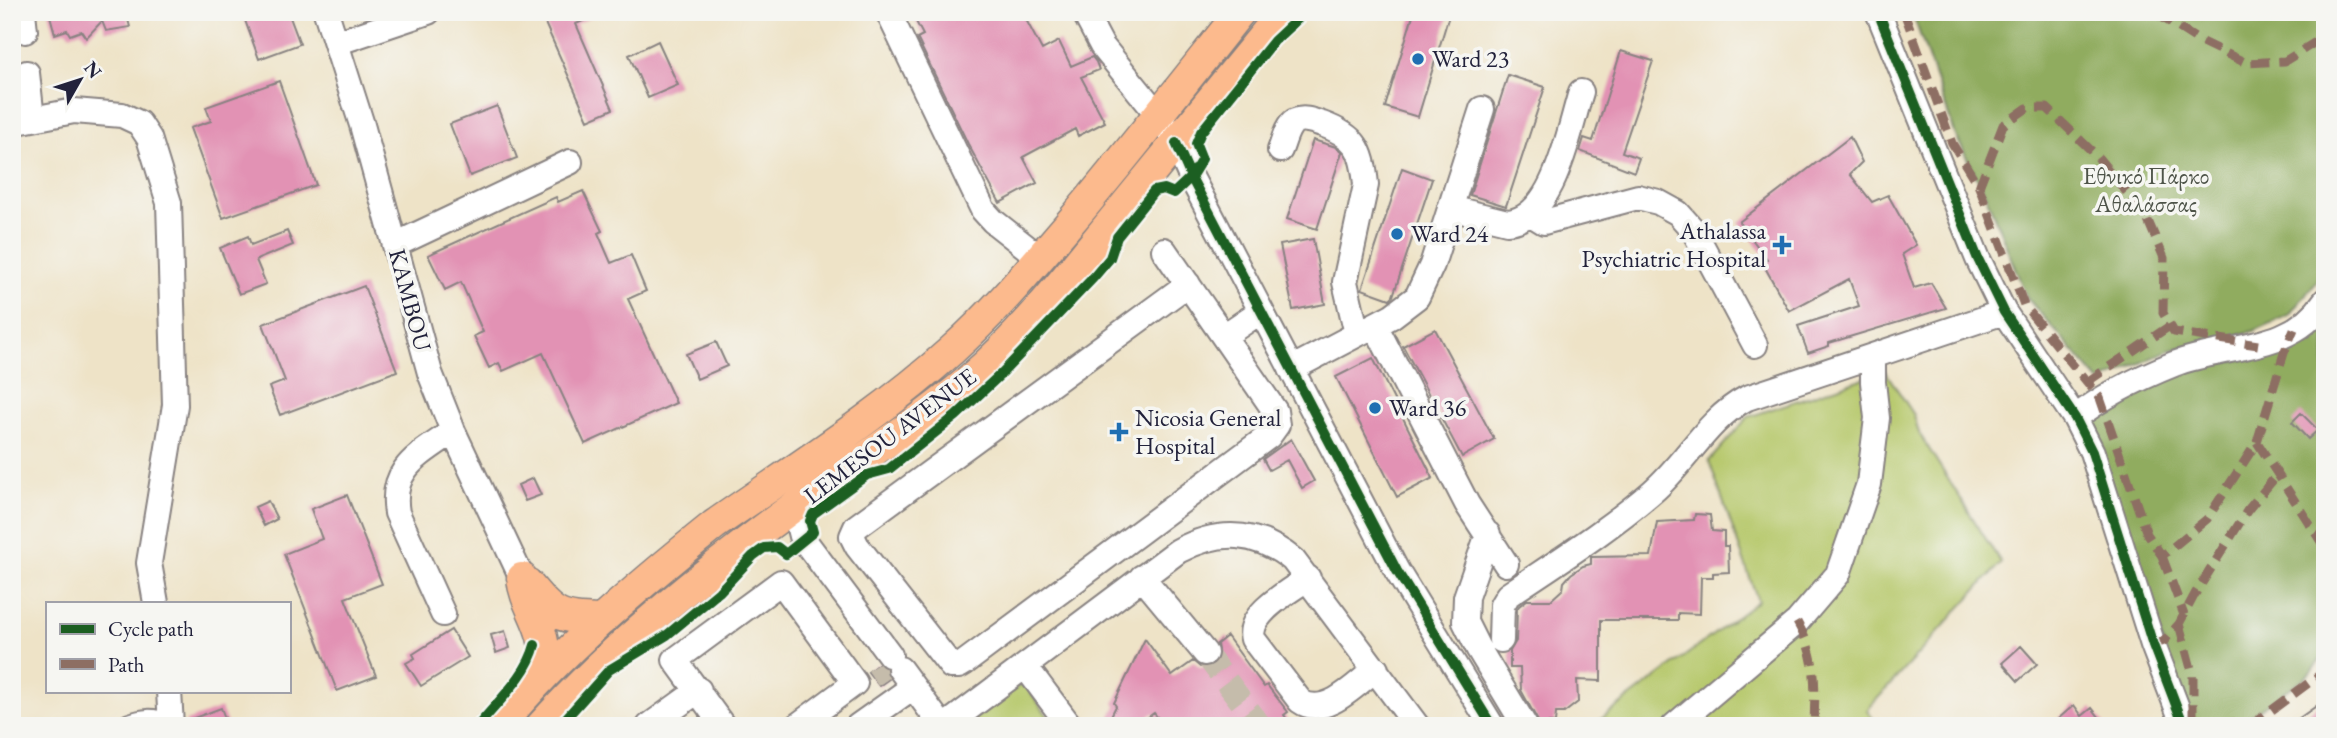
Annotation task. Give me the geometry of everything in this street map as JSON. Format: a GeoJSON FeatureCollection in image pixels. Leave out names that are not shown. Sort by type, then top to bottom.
{"type":"FeatureCollection","features":[{"type":"Feature","properties":{"kind":"main road","name":"LEMESOU AVENUE"},"geometry":{"type":"LineString","coordinates":[[499,726],[541,678],[602,620],[714,525],[811,459],[952,350],[999,304],[1040,258],[1159,116],[1240,12]]}},
{"type":"Feature","properties":{"kind":"main road","name":"LEMESOU AVENUE"},"geometry":{"type":"LineString","coordinates":[[541,726],[572,691],[630,638],[765,529],[921,418],[972,376],[1057,290],[1283,12]]}},
{"type":"Feature","properties":{"kind":"main road"},"geometry":{"type":"LineString","coordinates":[[522,578],[548,607],[560,616],[602,620]]}},
{"type":"Feature","properties":{"kind":"main road"},"geometry":{"type":"LineString","coordinates":[[522,578],[526,598],[542,636],[545,655],[541,678]]}},
{"type":"Feature","properties":{"kind":"street","name":"KAMBOU"},"geometry":{"type":"LineString","coordinates":[[326,12],[362,125],[430,373],[453,431],[522,578]]}},
{"type":"Feature","properties":{"kind":"street"},"geometry":{"type":"LineString","coordinates":[[336,43],[428,12]]}},
{"type":"Feature","properties":{"kind":"street"},"geometry":{"type":"LineString","coordinates":[[888,12],[983,210],[999,227],[1040,258]]}},
{"type":"Feature","properties":{"kind":"street"},"geometry":{"type":"LineString","coordinates":[[1084,12],[1102,46],[1159,116],[1176,144],[1397,571],[1492,726]]}},
{"type":"Feature","properties":{"kind":"street"},"geometry":{"type":"LineString","coordinates":[[1878,12],[1978,259],[2004,312],[2075,418],[2092,452],[2153,645],[2184,726]]}},
{"type":"Feature","properties":{"kind":"street"},"geometry":{"type":"LineString","coordinates":[[27,73],[22,121],[74,111],[122,115],[139,123],[149,138],[169,204],[175,405],[149,563],[156,602]]}},
{"type":"Feature","properties":{"kind":"street"},"geometry":{"type":"LineString","coordinates":[[1450,208],[1507,222],[1516,222],[1531,214],[1550,188],[1581,92]]}},
{"type":"Feature","properties":{"kind":"street"},"geometry":{"type":"LineString","coordinates":[[1291,369],[1406,307],[1424,287],[1482,108]]}},
{"type":"Feature","properties":{"kind":"street"},"geometry":{"type":"LineString","coordinates":[[1280,150],[1293,123],[1304,119],[1341,131],[1355,143],[1366,185],[1345,282],[1366,329],[1467,504],[1506,564]]}},
{"type":"Feature","properties":{"kind":"street"},"geometry":{"type":"LineString","coordinates":[[395,245],[570,162]]}},
{"type":"Feature","properties":{"kind":"street"},"geometry":{"type":"LineString","coordinates":[[1531,214],[1544,222],[1638,197],[1658,202],[1678,213],[1694,231],[1755,345]]}},
{"type":"Feature","properties":{"kind":"street"},"geometry":{"type":"LineString","coordinates":[[1164,250],[1188,284],[1275,411],[1278,421],[1269,436],[959,666],[951,666],[857,546],[852,536],[856,527],[1188,284]]}},
{"type":"Feature","properties":{"kind":"street"},"geometry":{"type":"LineString","coordinates":[[2075,418],[2100,398],[2176,363],[2278,339],[2319,310],[2325,301]]}},
{"type":"Feature","properties":{"kind":"street"},"geometry":{"type":"LineString","coordinates":[[1224,337],[1261,311]]}},
{"type":"Feature","properties":{"kind":"street"},"geometry":{"type":"LineString","coordinates":[[1502,640],[1503,605],[1508,595],[1615,522],[1654,490],[1729,408],[1747,398],[2004,312]]}},
{"type":"Feature","properties":{"kind":"street"},"geometry":{"type":"LineString","coordinates":[[1674,726],[1797,622],[1838,574],[1869,484],[1877,418],[1873,356]]}},
{"type":"Feature","properties":{"kind":"street"},"geometry":{"type":"LineString","coordinates":[[443,614],[397,513],[394,496],[396,484],[412,462],[453,431]]}},
{"type":"Feature","properties":{"kind":"street"},"geometry":{"type":"LineString","coordinates":[[797,505],[801,536],[869,624],[920,726]]}},
{"type":"Feature","properties":{"kind":"street"},"geometry":{"type":"LineString","coordinates":[[765,529],[788,540],[891,672],[943,726],[1178,551],[1197,541],[1219,536],[1250,538],[1280,549],[1293,560],[1376,669],[1406,721]]}},
{"type":"Feature","properties":{"kind":"street"},"geometry":{"type":"LineString","coordinates":[[1488,534],[1466,597],[1465,622],[1525,726]]}},
{"type":"Feature","properties":{"kind":"street"},"geometry":{"type":"LineString","coordinates":[[1142,577],[1205,653]]}},
{"type":"Feature","properties":{"kind":"street"},"geometry":{"type":"LineString","coordinates":[[1308,578],[1254,622],[1252,634],[1261,649],[1300,701],[1313,707],[1332,702],[1376,669]]}},
{"type":"Feature","properties":{"kind":"street"},"geometry":{"type":"LineString","coordinates":[[723,726],[675,660],[781,582],[855,683],[797,726]]}},
{"type":"Feature","properties":{"kind":"street"},"geometry":{"type":"LineString","coordinates":[[869,624],[899,601]]}},
{"type":"Feature","properties":{"kind":"street"},"geometry":{"type":"LineString","coordinates":[[1025,666],[1070,726]]}},
{"type":"Feature","properties":{"kind":"street"},"geometry":{"type":"LineString","coordinates":[[858,726],[891,672]]}},
{"type":"Feature","properties":{"kind":"street"},"geometry":{"type":"LineString","coordinates":[[649,726],[699,690]]}},
{"type":"Feature","properties":{"kind":"street"},"geometry":{"type":"LineString","coordinates":[[130,726],[158,722],[168,726],[169,692]]}},
{"type":"Feature","properties":{"kind":"green space","name":"Εθνικό Πάρκο Αθαλάσσας"},"geometry":{"type":"Polygon","coordinates":[[[1912,12],[2325,12],[2325,271],[2289,315],[2254,331],[2167,351],[2100,382],[2027,298],[1986,196],[1956,136],[1912,12]]]}},
{"type":"Feature","properties":{"kind":"green space"},"geometry":{"type":"Polygon","coordinates":[[[2325,315],[2325,655],[2306,677],[2235,726],[2196,726],[2186,713],[2106,472],[2093,424],[2109,406],[2178,371],[2272,354],[2300,339],[2325,315]]]}},
{"type":"Feature","properties":{"kind":"green space"},"geometry":{"type":"Polygon","coordinates":[[[1885,371],[1914,415],[1919,433],[2001,563],[1867,710],[1878,726],[1592,726],[1758,601],[1709,461],[1748,417],[1885,371]]]}},
{"type":"Feature","properties":{"kind":"green space"},"geometry":{"type":"Polygon","coordinates":[[[1020,685],[1026,686],[1055,726],[965,726],[1020,685]]]}},
{"type":"Feature","properties":{"kind":"building"},"geometry":{"type":"Polygon","coordinates":[[[49,12],[126,12],[130,27],[106,31],[102,21],[86,38],[81,31],[70,35],[67,30],[55,34],[49,12]]]}},
{"type":"Feature","properties":{"kind":"building"},"geometry":{"type":"Polygon","coordinates":[[[242,12],[288,12],[300,44],[259,59],[242,12]]]}},
{"type":"Feature","properties":{"kind":"building"},"geometry":{"type":"Polygon","coordinates":[[[540,12],[603,12],[576,24],[613,109],[588,120],[540,12]]]}},
{"type":"Feature","properties":{"kind":"building"},"geometry":{"type":"Polygon","coordinates":[[[911,12],[1022,12],[1042,50],[1059,41],[1071,66],[1092,57],[1096,62],[1099,70],[1081,77],[1105,122],[1078,136],[1075,129],[1023,157],[1037,183],[1000,203],[917,38],[923,35],[911,12]]]}},
{"type":"Feature","properties":{"kind":"building","name":"Ward 23"},"geometry":{"type":"Polygon","coordinates":[[[1414,12],[1450,12],[1418,117],[1385,107],[1414,12]]]}},
{"type":"Feature","properties":{"kind":"building"},"geometry":{"type":"Polygon","coordinates":[[[658,41],[678,85],[648,98],[629,55],[658,41]]]}},
{"type":"Feature","properties":{"kind":"building"},"geometry":{"type":"Polygon","coordinates":[[[1621,51],[1653,61],[1622,152],[1639,158],[1634,172],[1580,151],[1584,138],[1593,141],[1621,51]]]}},
{"type":"Feature","properties":{"kind":"building"},"geometry":{"type":"Polygon","coordinates":[[[1508,75],[1545,87],[1506,206],[1470,195],[1508,75]]]}},
{"type":"Feature","properties":{"kind":"building"},"geometry":{"type":"Polygon","coordinates":[[[279,81],[316,185],[223,218],[190,128],[211,121],[206,107],[279,81]]]}},
{"type":"Feature","properties":{"kind":"building"},"geometry":{"type":"Polygon","coordinates":[[[497,106],[517,158],[470,176],[450,124],[497,106]]]}},
{"type":"Feature","properties":{"kind":"building"},"geometry":{"type":"Polygon","coordinates":[[[1850,137],[1862,162],[1850,174],[1872,202],[1888,195],[1916,245],[1902,254],[1914,288],[1931,283],[1946,308],[1829,343],[1829,346],[1808,353],[1798,326],[1859,306],[1849,279],[1789,311],[1762,262],[1767,259],[1739,222],[1850,137]]]}},
{"type":"Feature","properties":{"kind":"building"},"geometry":{"type":"Polygon","coordinates":[[[1313,140],[1336,147],[1342,152],[1317,229],[1287,219],[1313,140]]]}},
{"type":"Feature","properties":{"kind":"building","name":"Ward 24"},"geometry":{"type":"Polygon","coordinates":[[[1402,168],[1432,179],[1390,299],[1362,289],[1402,168]]]}},
{"type":"Feature","properties":{"kind":"building"},"geometry":{"type":"Polygon","coordinates":[[[583,191],[602,231],[598,233],[611,263],[631,255],[646,291],[628,299],[676,403],[585,444],[543,353],[503,371],[499,363],[489,368],[474,336],[483,332],[461,282],[445,290],[428,255],[556,197],[558,202],[583,191]]]}},
{"type":"Feature","properties":{"kind":"building"},"geometry":{"type":"Polygon","coordinates":[[[287,231],[293,245],[256,260],[266,284],[239,294],[220,248],[248,236],[251,245],[287,231]]]}},
{"type":"Feature","properties":{"kind":"building"},"geometry":{"type":"Polygon","coordinates":[[[1313,239],[1325,304],[1293,310],[1280,245],[1313,239]]]}},
{"type":"Feature","properties":{"kind":"building"},"geometry":{"type":"Polygon","coordinates":[[[364,286],[397,371],[280,415],[269,387],[285,381],[263,324],[364,286]]]}},
{"type":"Feature","properties":{"kind":"building"},"geometry":{"type":"Polygon","coordinates":[[[1435,329],[1494,439],[1462,457],[1403,346],[1435,329]]]}},
{"type":"Feature","properties":{"kind":"building"},"geometry":{"type":"Polygon","coordinates":[[[716,342],[727,366],[697,379],[686,354],[716,342]]]}},
{"type":"Feature","properties":{"kind":"building","name":"Ward 36"},"geometry":{"type":"Polygon","coordinates":[[[1373,358],[1433,478],[1397,497],[1336,377],[1373,358]]]}},
{"type":"Feature","properties":{"kind":"building"},"geometry":{"type":"Polygon","coordinates":[[[2301,413],[2318,430],[2308,439],[2292,422],[2301,413]]]}},
{"type":"Feature","properties":{"kind":"building"},"geometry":{"type":"Polygon","coordinates":[[[1291,439],[1314,481],[1302,488],[1287,460],[1269,470],[1263,459],[1291,439]]]}},
{"type":"Feature","properties":{"kind":"building"},"geometry":{"type":"Polygon","coordinates":[[[533,478],[541,495],[525,501],[518,485],[533,478]]]}},
{"type":"Feature","properties":{"kind":"building"},"geometry":{"type":"Polygon","coordinates":[[[347,495],[382,584],[345,598],[376,676],[337,691],[284,554],[322,539],[311,509],[347,495]]]}},
{"type":"Feature","properties":{"kind":"building"},"geometry":{"type":"Polygon","coordinates":[[[268,501],[277,519],[264,526],[255,507],[268,501]]]}},
{"type":"Feature","properties":{"kind":"building"},"geometry":{"type":"Polygon","coordinates":[[[1695,514],[1710,515],[1712,531],[1724,532],[1724,546],[1728,546],[1729,572],[1713,573],[1713,577],[1701,577],[1700,614],[1678,613],[1678,620],[1601,620],[1601,681],[1577,680],[1578,702],[1564,713],[1556,713],[1555,723],[1539,723],[1521,690],[1520,668],[1510,668],[1510,651],[1516,641],[1519,606],[1527,600],[1551,600],[1563,589],[1564,582],[1571,574],[1591,564],[1591,557],[1651,556],[1657,522],[1694,520],[1695,514]]]}},
{"type":"Feature","properties":{"kind":"building"},"geometry":{"type":"Polygon","coordinates":[[[451,630],[468,657],[421,686],[406,663],[415,658],[413,654],[451,630]]]}},
{"type":"Feature","properties":{"kind":"building"},"geometry":{"type":"Polygon","coordinates":[[[505,631],[510,648],[496,653],[491,635],[505,631]]]}},
{"type":"Feature","properties":{"kind":"building"},"geometry":{"type":"Polygon","coordinates":[[[1227,636],[1264,687],[1267,685],[1288,712],[1284,715],[1292,726],[1164,726],[1154,713],[1136,726],[1106,726],[1116,706],[1114,703],[1145,639],[1172,676],[1193,661],[1200,667],[1214,665],[1219,658],[1217,644],[1227,636]]]}},
{"type":"Feature","properties":{"kind":"building"},"geometry":{"type":"Polygon","coordinates":[[[2021,646],[2037,664],[2018,681],[2002,663],[2021,646]]]}},
{"type":"Feature","properties":{"kind":"building"},"geometry":{"type":"Polygon","coordinates":[[[878,664],[885,669],[889,679],[879,686],[868,672],[878,664]]]}},
{"type":"Feature","properties":{"kind":"building"},"geometry":{"type":"Polygon","coordinates":[[[2325,700],[2325,716],[2311,726],[2288,726],[2325,700]]]}},
{"type":"Feature","properties":{"kind":"building"},"geometry":{"type":"Polygon","coordinates":[[[2074,705],[2082,716],[2092,708],[2106,726],[2050,726],[2074,705]]]}},
{"type":"Feature","properties":{"kind":"building"},"geometry":{"type":"Polygon","coordinates":[[[221,708],[228,726],[186,726],[186,721],[221,708]]]}},
{"type":"Feature","properties":{"kind":"tunnel"},"geometry":{"type":"LineString","coordinates":[[1205,653],[1260,726]]}},
{"type":"Feature","properties":{"kind":"tunnel"},"geometry":{"type":"LineString","coordinates":[[878,664],[888,679]]}},
{"type":"Feature","properties":{"kind":"marked path"},"geometry":{"type":"LineString","coordinates":[[1904,12],[1952,143],[1979,187],[2003,125],[2027,108],[2047,108],[2096,155],[2146,216],[2164,258],[2163,313],[2174,332],[2258,345]]}},
{"type":"Feature","properties":{"kind":"marked path"},"geometry":{"type":"LineString","coordinates":[[2158,12],[2160,16],[2198,40],[2246,63],[2285,61],[2325,36]]}},
{"type":"Feature","properties":{"kind":"marked path"},"geometry":{"type":"LineString","coordinates":[[1979,187],[2024,305],[2100,398],[2147,534],[2162,556],[2207,519],[2257,442],[2294,329]]}},
{"type":"Feature","properties":{"kind":"marked path"},"geometry":{"type":"LineString","coordinates":[[2087,382],[2171,325]]}},
{"type":"Feature","properties":{"kind":"marked path"},"geometry":{"type":"LineString","coordinates":[[2257,442],[2325,548]]}},
{"type":"Feature","properties":{"kind":"marked path"},"geometry":{"type":"LineString","coordinates":[[2153,645],[2164,641],[2179,624],[2247,511],[2277,475]]}},
{"type":"Feature","properties":{"kind":"marked path"},"geometry":{"type":"LineString","coordinates":[[2162,556],[2184,615]]}},
{"type":"Feature","properties":{"kind":"marked path"},"geometry":{"type":"LineString","coordinates":[[1797,622],[1812,660],[1815,685],[1814,726]]}},
{"type":"Feature","properties":{"kind":"marked path"},"geometry":{"type":"LineString","coordinates":[[2179,624],[2193,676],[2193,726]]}},
{"type":"Feature","properties":{"kind":"marked path"},"geometry":{"type":"LineString","coordinates":[[2250,726],[2325,671]]}},
{"type":"Feature","properties":{"kind":"cycle path"},"geometry":{"type":"LineString","coordinates":[[559,726],[609,670],[667,635],[719,592],[764,548],[777,547],[786,554],[813,532],[810,521],[813,514],[867,475],[889,469],[956,416],[1001,374],[1110,258],[1117,237],[1154,191],[1164,189],[1174,193],[1191,177],[1202,159],[1196,144],[1201,132],[1274,41],[1305,12]]}},
{"type":"Feature","properties":{"kind":"cycle path"},"geometry":{"type":"LineString","coordinates":[[1878,12],[1978,259],[2004,312],[2075,418],[2092,452],[2153,645],[2184,726]]}},
{"type":"Feature","properties":{"kind":"cycle path"},"geometry":{"type":"LineString","coordinates":[[1176,143],[1191,177],[1397,571],[1492,726]]}},
{"type":"Feature","properties":{"kind":"cycle path"},"geometry":{"type":"LineString","coordinates":[[478,726],[519,678],[535,645]]}},
{"type":"Feature","properties":{"kind":"place","name":"Ward 23"},"geometry":{"type":"Point","coordinates":[1418,59]}},
{"type":"Feature","properties":{"kind":"place","name":"Ward 24"},"geometry":{"type":"Point","coordinates":[1397,234]}},
{"type":"Feature","properties":{"kind":"place","name":"Athalassa Psychiatric Hospital"},"geometry":{"type":"Point","coordinates":[1782,245]}},
{"type":"Feature","properties":{"kind":"place","name":"Ward 36"},"geometry":{"type":"Point","coordinates":[1375,408]}},
{"type":"Feature","properties":{"kind":"place","name":"Nicosia General Hospital"},"geometry":{"type":"Point","coordinates":[1119,432]}}]}
